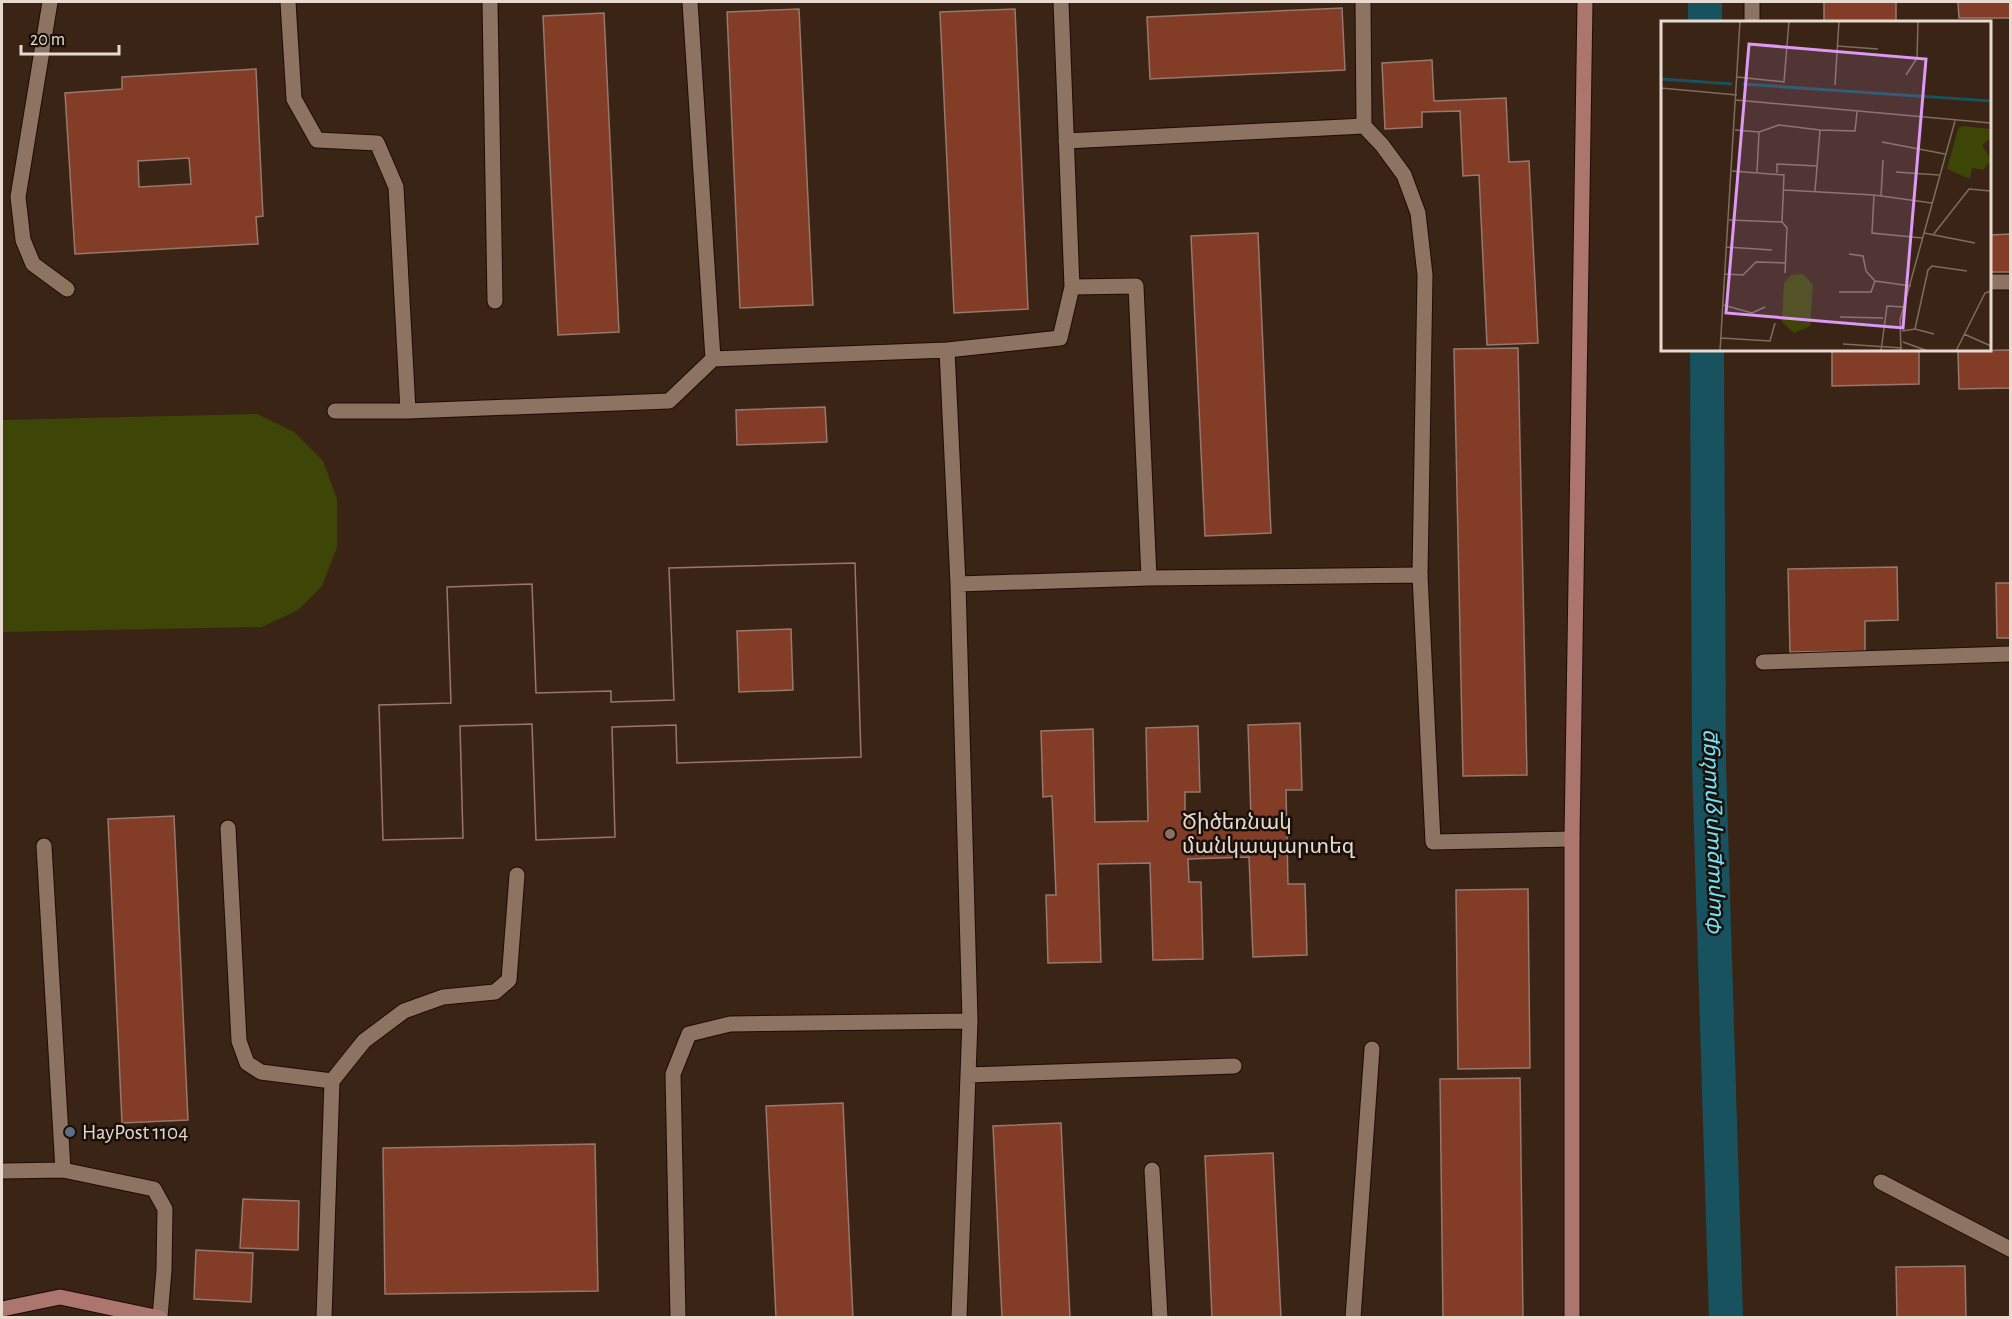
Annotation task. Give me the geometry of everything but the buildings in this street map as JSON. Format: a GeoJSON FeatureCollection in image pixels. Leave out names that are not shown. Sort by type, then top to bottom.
{"type":"FeatureCollection","features":[{"type":"Feature","properties":{"kind":"street"},"geometry":{"type":"LineString","coordinates":[[50,2],[18,197],[23,240],[33,264],[67,289]]}},
{"type":"Feature","properties":{"kind":"street"},"geometry":{"type":"LineString","coordinates":[[288,2],[294,99],[317,140],[377,143],[396,187],[408,411]]}},
{"type":"Feature","properties":{"kind":"street"},"geometry":{"type":"LineString","coordinates":[[490,2],[495,301]]}},
{"type":"Feature","properties":{"kind":"street"},"geometry":{"type":"LineString","coordinates":[[690,2],[713,359]]}},
{"type":"Feature","properties":{"kind":"street"},"geometry":{"type":"LineString","coordinates":[[335,411],[408,411],[669,401],[713,359],[947,350],[1060,339],[1072,288],[1061,2]]}},
{"type":"Feature","properties":{"kind":"street"},"geometry":{"type":"LineString","coordinates":[[1363,2],[1364,126],[1382,145],[1404,175],[1418,213],[1425,276],[1420,575],[1433,842],[1572,840]]}},
{"type":"Feature","properties":{"kind":"street"},"geometry":{"type":"LineString","coordinates":[[1572,1317],[1572,840],[1585,2]]}},
{"type":"Feature","properties":{"kind":"street"},"geometry":{"type":"LineString","coordinates":[[1752,2],[1752,21]]}},
{"type":"Feature","properties":{"kind":"street"},"geometry":{"type":"LineString","coordinates":[[1066,141],[1364,126]]}},
{"type":"Feature","properties":{"kind":"street"},"geometry":{"type":"LineString","coordinates":[[1991,282],[2010,282]]}},
{"type":"Feature","properties":{"kind":"street"},"geometry":{"type":"LineString","coordinates":[[1072,288],[1136,286],[1149,578]]}},
{"type":"Feature","properties":{"kind":"street"},"geometry":{"type":"LineString","coordinates":[[947,350],[958,584],[970,1021],[959,1317]]}},
{"type":"Feature","properties":{"kind":"street"},"geometry":{"type":"LineString","coordinates":[[958,584],[1149,578],[1420,575]]}},
{"type":"Feature","properties":{"kind":"street"},"geometry":{"type":"LineString","coordinates":[[1762,662],[2010,654]]}},
{"type":"Feature","properties":{"kind":"street"},"geometry":{"type":"LineString","coordinates":[[228,828],[239,1041],[247,1063],[261,1072],[332,1081]]}},
{"type":"Feature","properties":{"kind":"street"},"geometry":{"type":"LineString","coordinates":[[44,846],[63,1170]]}},
{"type":"Feature","properties":{"kind":"street"},"geometry":{"type":"LineString","coordinates":[[324,1317],[332,1081],[364,1041],[404,1011],[443,997],[495,992],[509,980],[517,875]]}},
{"type":"Feature","properties":{"kind":"street"},"geometry":{"type":"LineString","coordinates":[[678,1317],[673,1074],[689,1034],[730,1024],[970,1021]]}},
{"type":"Feature","properties":{"kind":"street"},"geometry":{"type":"LineString","coordinates":[[1353,1317],[1372,1049]]}},
{"type":"Feature","properties":{"kind":"street"},"geometry":{"type":"LineString","coordinates":[[968,1074],[1234,1066]]}},
{"type":"Feature","properties":{"kind":"street"},"geometry":{"type":"LineString","coordinates":[[2,1171],[63,1170],[154,1189],[165,1209],[164,1270],[160,1317],[60,1297],[2,1309]]}},
{"type":"Feature","properties":{"kind":"street"},"geometry":{"type":"LineString","coordinates":[[1152,1170],[1160,1317]]}},
{"type":"Feature","properties":{"kind":"street"},"geometry":{"type":"LineString","coordinates":[[1881,1182],[2010,1250]]}},
{"type":"Feature","properties":{"kind":"green space"},"geometry":{"type":"Polygon","coordinates":[[[257,414],[294,432],[323,461],[337,499],[337,547],[322,586],[298,610],[262,627],[2,632],[2,420],[257,414]]]}},
{"type":"Feature","properties":{"kind":"waterway","name":"Փարաքար ջրանցք"},"geometry":{"type":"LineString","coordinates":[[1705,2],[1705,21]]}},
{"type":"Feature","properties":{"kind":"waterway","name":"Փարաքար ջրանցք"},"geometry":{"type":"LineString","coordinates":[[1707,351],[1709,765],[1726,1318]]}},
{"type":"Feature","properties":{"kind":"place","name":"Ծիծեռնակ մանկապարտեզ"},"geometry":{"type":"Point","coordinates":[1170,834]}},
{"type":"Feature","properties":{"kind":"place","name":"HayPost 1104"},"geometry":{"type":"Point","coordinates":[70,1132]}}]}
